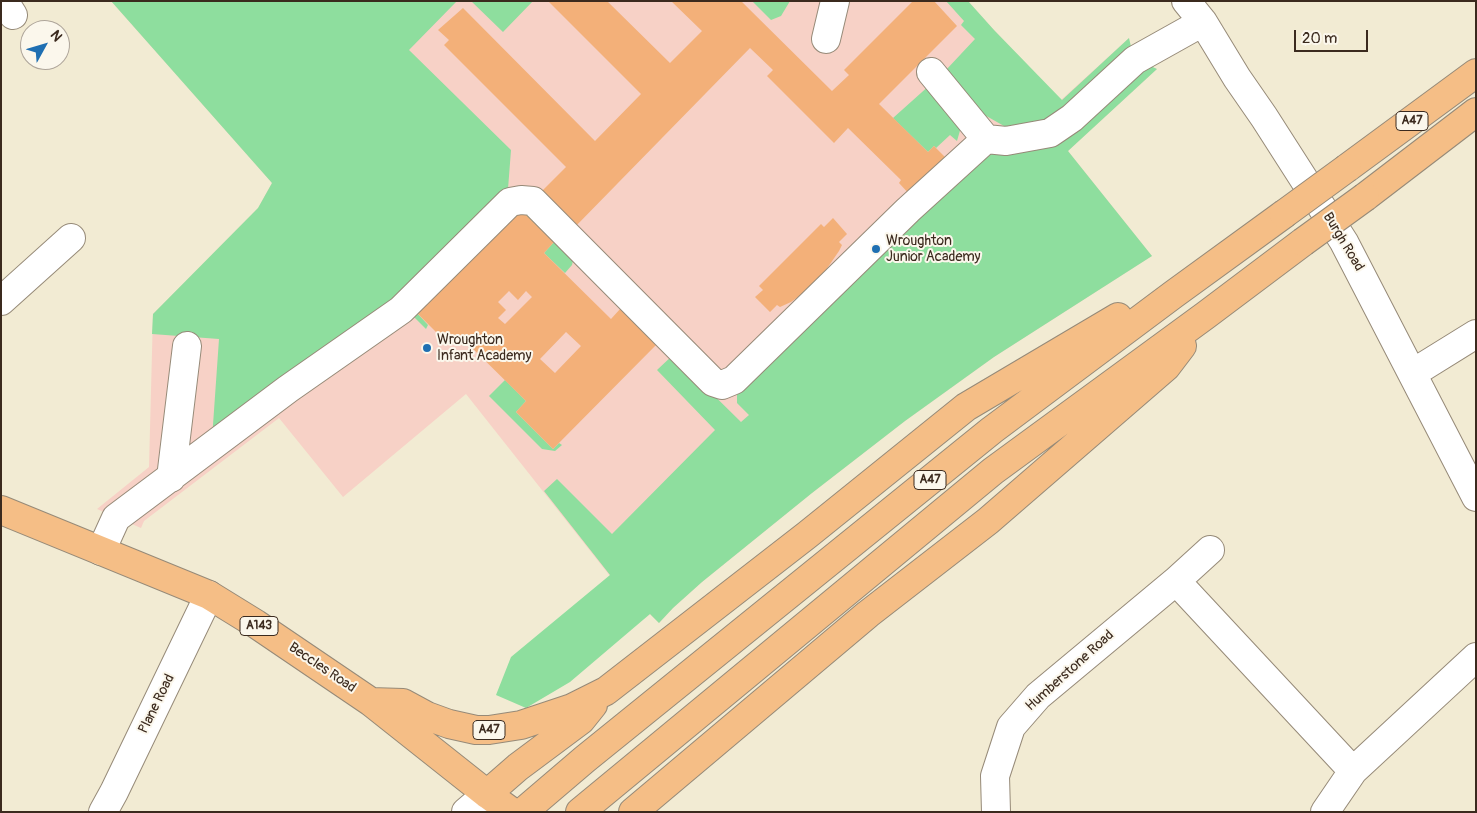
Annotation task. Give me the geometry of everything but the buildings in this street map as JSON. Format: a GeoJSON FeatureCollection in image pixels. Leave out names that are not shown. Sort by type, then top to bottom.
{"type":"FeatureCollection","features":[{"type":"Feature","properties":{"kind":"highway","name":"A47"},"geometry":{"type":"LineString","coordinates":[[523,812],[585,759],[992,430],[1476,73]]}},
{"type":"Feature","properties":{"kind":"highway","name":"A47"},"geometry":{"type":"LineString","coordinates":[[580,812],[609,786],[993,471],[1365,197],[1476,112]]}},
{"type":"Feature","properties":{"kind":"highway","name":"A47"},"geometry":{"type":"LineString","coordinates":[[371,702],[403,703],[427,716],[449,724],[476,730],[489,730],[521,725],[572,708],[606,691],[807,535],[966,407],[1117,317],[1174,294]]}},
{"type":"Feature","properties":{"kind":"highway","name":"A47"},"geometry":{"type":"LineString","coordinates":[[633,812],[868,614],[988,521],[1166,367],[1206,315]]}},
{"type":"Feature","properties":{"kind":"highway","name":"Beccles Road"},"geometry":{"type":"LineString","coordinates":[[1,510],[209,595],[256,624],[371,702],[512,812]]}},
{"type":"Feature","properties":{"kind":"highway","name":"A47"},"geometry":{"type":"LineString","coordinates":[[487,794],[518,767],[581,720],[606,691]]}},
{"type":"Feature","properties":{"kind":"highway"},"geometry":{"type":"LineString","coordinates":[[662,812],[672,779]]}},
{"type":"Feature","properties":{"kind":"street"},"geometry":{"type":"LineString","coordinates":[[826,39],[835,1]]}},
{"type":"Feature","properties":{"kind":"street","name":"Burgh Road"},"geometry":{"type":"LineString","coordinates":[[1186,1],[1202,22],[1269,124],[1344,242],[1476,498]]}},
{"type":"Feature","properties":{"kind":"street"},"geometry":{"type":"LineString","coordinates":[[931,72],[986,138],[1006,141],[1050,133],[1072,118],[1136,60],[1202,22]]}},
{"type":"Feature","properties":{"kind":"street"},"geometry":{"type":"LineString","coordinates":[[100,551],[116,518],[288,390],[401,310],[510,202],[522,200],[533,202],[713,382],[722,385],[734,380],[901,216],[986,138]]}},
{"type":"Feature","properties":{"kind":"street"},"geometry":{"type":"LineString","coordinates":[[1,301],[71,238]]}},
{"type":"Feature","properties":{"kind":"street"},"geometry":{"type":"LineString","coordinates":[[1413,373],[1476,334]]}},
{"type":"Feature","properties":{"kind":"street"},"geometry":{"type":"LineString","coordinates":[[170,478],[187,346]]}},
{"type":"Feature","properties":{"kind":"street","name":"Humberstone Road"},"geometry":{"type":"LineString","coordinates":[[996,812],[995,776],[1011,727],[1038,696],[1176,581],[1210,550]]}},
{"type":"Feature","properties":{"kind":"street"},"geometry":{"type":"LineString","coordinates":[[1176,581],[1353,771]]}},
{"type":"Feature","properties":{"kind":"street","name":"Plane Road"},"geometry":{"type":"LineString","coordinates":[[111,805],[209,595]]}},
{"type":"Feature","properties":{"kind":"street"},"geometry":{"type":"LineString","coordinates":[[1329,810],[1353,771],[1476,657]]}},
{"type":"Feature","properties":{"kind":"street"},"geometry":{"type":"LineString","coordinates":[[466,812],[487,794]]}},
{"type":"Feature","properties":{"kind":"shaded area"},"geometry":{"type":"Polygon","coordinates":[[[111,1],[968,1],[1061,100],[1129,38],[1129,57],[1157,69],[1068,151],[1152,256],[994,357],[905,421],[702,582],[659,623],[650,614],[644,619],[466,394],[343,497],[279,418],[144,521],[141,528],[97,509],[149,467],[153,314],[258,208],[272,183],[111,1]]]}},
{"type":"Feature","properties":{"kind":"green space"},"geometry":{"type":"Polygon","coordinates":[[[111,1],[457,1],[409,50],[511,150],[508,189],[405,292],[212,439],[219,339],[152,334],[153,314],[258,208],[272,183],[111,1]]]}},
{"type":"Feature","properties":{"kind":"green space"},"geometry":{"type":"Polygon","coordinates":[[[471,1],[533,1],[503,32],[471,1]]]}},
{"type":"Feature","properties":{"kind":"green space"},"geometry":{"type":"Polygon","coordinates":[[[752,1],[790,1],[781,16],[771,20],[752,1]]]}},
{"type":"Feature","properties":{"kind":"green space"},"geometry":{"type":"Polygon","coordinates":[[[946,1],[968,1],[1062,100],[1129,38],[1132,51],[1049,123],[1016,128],[1004,126],[981,113],[946,70],[975,39],[961,25],[964,21],[946,1]]]}},
{"type":"Feature","properties":{"kind":"green space"},"geometry":{"type":"Polygon","coordinates":[[[1142,62],[1157,69],[1068,151],[1152,256],[994,357],[905,421],[702,582],[659,623],[650,614],[570,682],[526,708],[496,695],[511,657],[610,575],[544,491],[557,479],[612,534],[715,430],[657,370],[673,355],[741,422],[749,415],[737,403],[737,395],[740,388],[767,360],[970,170],[993,153],[1142,62]]]}},
{"type":"Feature","properties":{"kind":"green space"},"geometry":{"type":"Polygon","coordinates":[[[931,84],[961,127],[957,141],[950,135],[936,148],[934,146],[928,152],[893,118],[931,84]]]}},
{"type":"Feature","properties":{"kind":"green space"},"geometry":{"type":"Polygon","coordinates":[[[523,205],[574,256],[572,265],[565,273],[544,253],[554,242],[417,313],[428,325],[426,329],[409,312],[523,205]]]}},
{"type":"Feature","properties":{"kind":"green space"},"geometry":{"type":"Polygon","coordinates":[[[505,380],[526,401],[516,412],[553,449],[559,443],[562,445],[555,451],[542,449],[489,396],[505,380]]]}},
{"type":"Feature","properties":{"kind":"place","name":"Wroughton Junior Academy"},"geometry":{"type":"Point","coordinates":[876,249]}},
{"type":"Feature","properties":{"kind":"place","name":"Wroughton Infant Academy"},"geometry":{"type":"Point","coordinates":[427,348]}}]}
